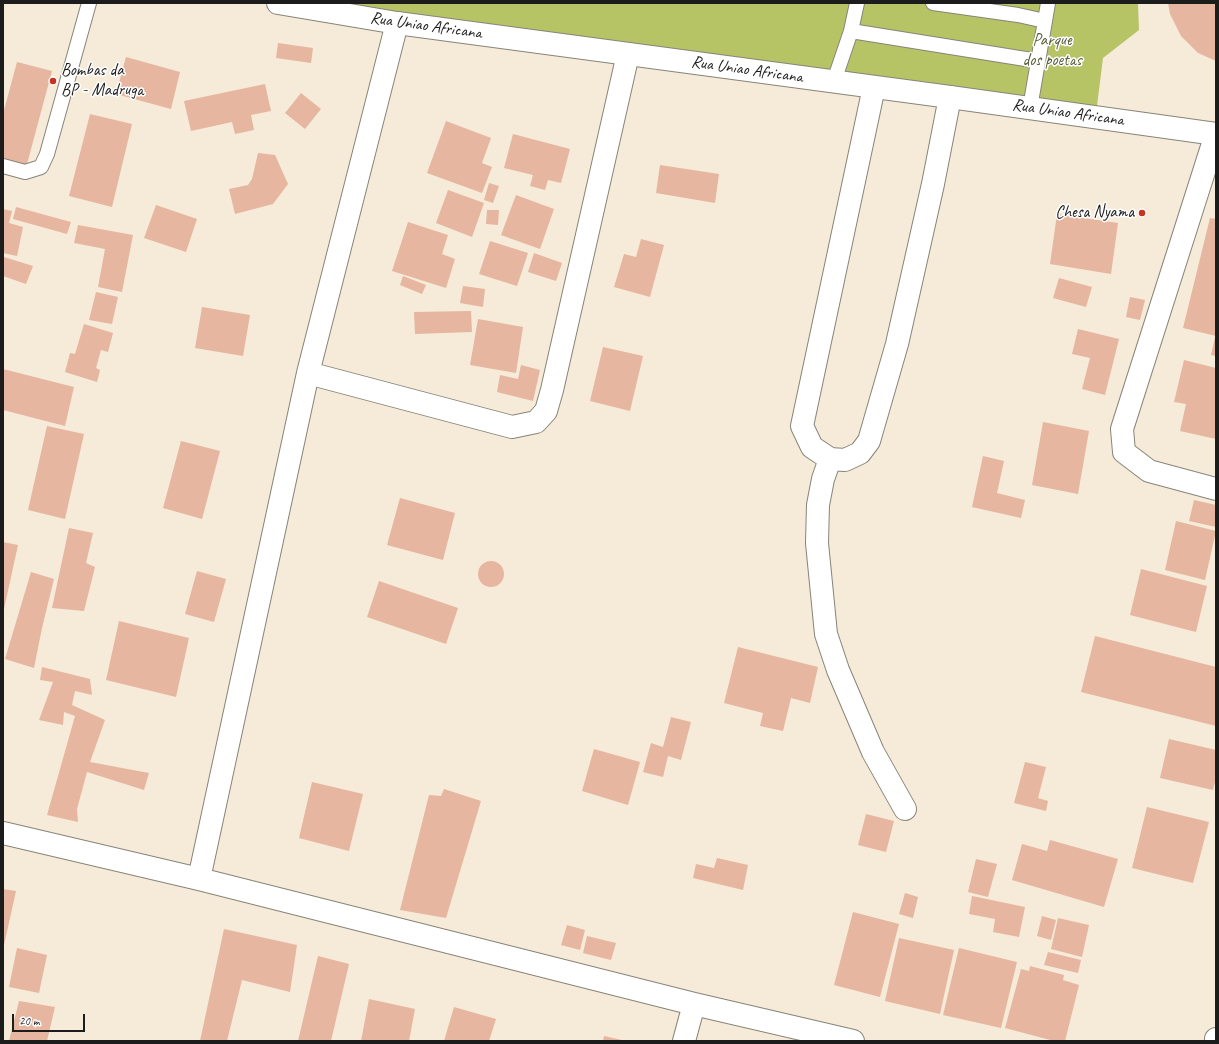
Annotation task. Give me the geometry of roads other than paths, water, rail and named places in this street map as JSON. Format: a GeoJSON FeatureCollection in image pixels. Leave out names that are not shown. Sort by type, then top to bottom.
{"type":"FeatureCollection","features":[{"type":"Feature","properties":{"kind":"street","name":"Rua Uniao Africana"},"geometry":{"type":"LineString","coordinates":[[278,3],[397,23],[1216,134]]}},
{"type":"Feature","properties":{"kind":"street"},"geometry":{"type":"LineString","coordinates":[[199,879],[308,373],[397,23]]}},
{"type":"Feature","properties":{"kind":"street"},"geometry":{"type":"LineString","coordinates":[[308,373],[512,427],[536,422],[546,411],[552,390],[628,54]]}},
{"type":"Feature","properties":{"kind":"street"},"geometry":{"type":"LineString","coordinates":[[874,87],[802,426],[812,447],[830,459],[845,460],[860,453],[869,441],[898,337],[933,184],[950,97]]}},
{"type":"Feature","properties":{"kind":"street"},"geometry":{"type":"LineString","coordinates":[[1216,134],[1122,429],[1124,452],[1149,471],[1216,488]]}},
{"type":"Feature","properties":{"kind":"street"},"geometry":{"type":"LineString","coordinates":[[830,459],[823,479],[818,505],[817,543],[826,634],[838,670],[873,752],[905,809]]}},
{"type":"Feature","properties":{"kind":"street"},"geometry":{"type":"LineString","coordinates":[[3,833],[199,879],[694,1004],[853,1041]]}},
{"type":"Feature","properties":{"kind":"street"},"geometry":{"type":"LineString","coordinates":[[684,1041],[694,1004]]}},
{"type":"Feature","properties":{"kind":"lane"},"geometry":{"type":"LineString","coordinates":[[3,166],[26,172],[41,167],[47,154],[89,3]]}},
{"type":"Feature","properties":{"kind":"lane"},"geometry":{"type":"LineString","coordinates":[[834,82],[851,31],[857,3]]}},
{"type":"Feature","properties":{"kind":"lane"},"geometry":{"type":"LineString","coordinates":[[933,3],[1018,15],[1045,21]]}},
{"type":"Feature","properties":{"kind":"lane"},"geometry":{"type":"LineString","coordinates":[[1030,108],[1048,3]]}},
{"type":"Feature","properties":{"kind":"lane"},"geometry":{"type":"LineString","coordinates":[[851,31],[1038,61]]}},
{"type":"Feature","properties":{"kind":"place","name":"Bombas da BP - Madruga"},"geometry":{"type":"Point","coordinates":[53,81]}},
{"type":"Feature","properties":{"kind":"place","name":"Chesa Nyama"},"geometry":{"type":"Point","coordinates":[1142,213]}},
{"type":"Feature","properties":{"kind":"park label","name":"Parque dos poetas"},"geometry":{"type":"Point","coordinates":[1052,51]}}]}
